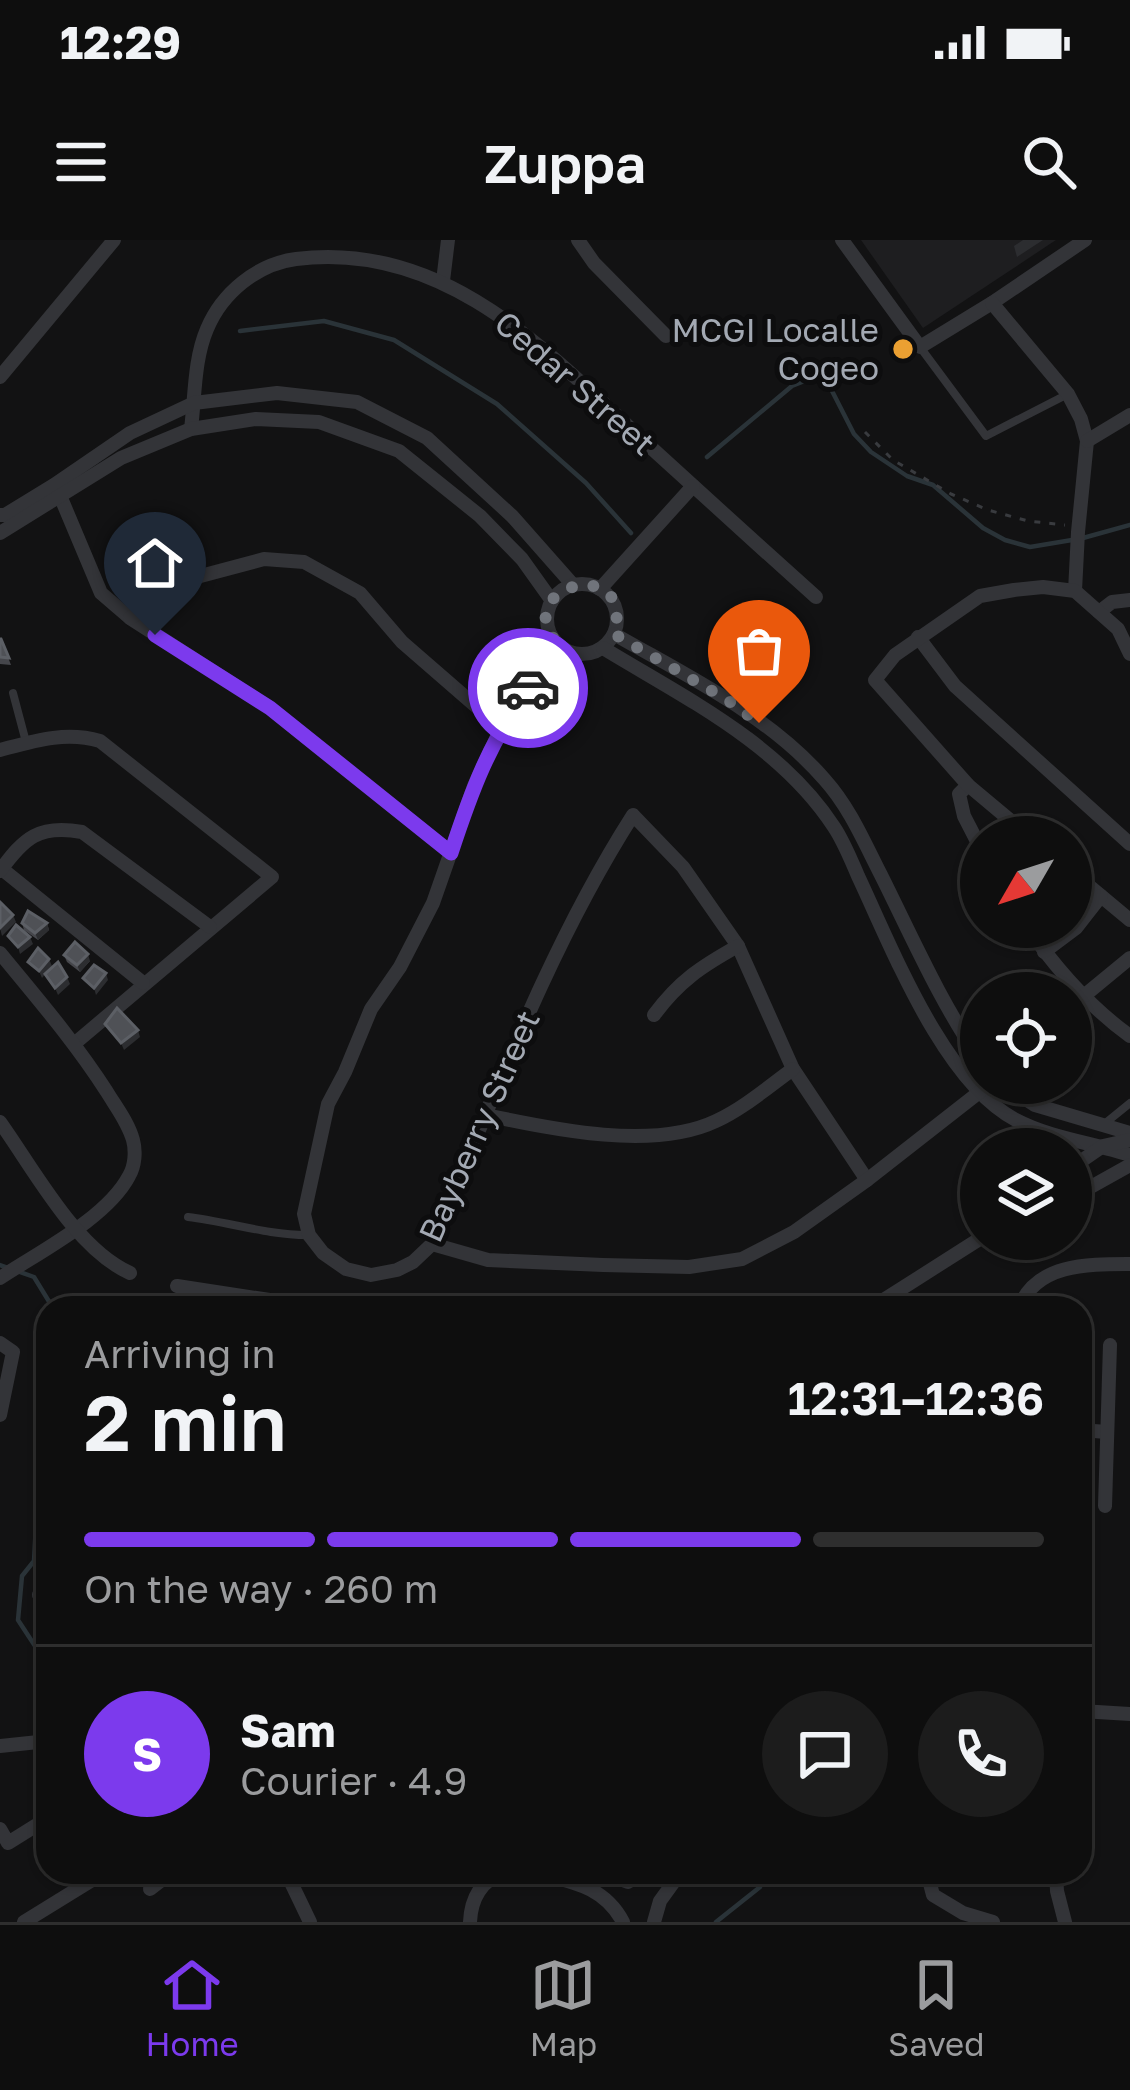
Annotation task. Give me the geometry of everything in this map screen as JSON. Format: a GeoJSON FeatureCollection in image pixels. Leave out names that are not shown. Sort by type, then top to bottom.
{"type":"FeatureCollection","features":[{"type":"Feature","properties":{"kind":"street"},"geometry":{"type":"LineString","coordinates":[[0,377],[114,240]]}},
{"type":"Feature","properties":{"kind":"street"},"geometry":{"type":"LineString","coordinates":[[443,280],[448,240]]}},
{"type":"Feature","properties":{"kind":"street"},"geometry":{"type":"LineString","coordinates":[[578,240],[666,336]]}},
{"type":"Feature","properties":{"kind":"street"},"geometry":{"type":"LineString","coordinates":[[842,240],[920,347],[1084,240]]}},
{"type":"Feature","properties":{"kind":"street","name":"Cedar Street"},"geometry":{"type":"LineString","coordinates":[[191,429],[206,332],[219,307],[260,270],[350,248],[443,280],[506,320],[816,597]]}},
{"type":"Feature","properties":{"kind":"street"},"geometry":{"type":"LineString","coordinates":[[992,303],[1068,394],[1088,441],[1075,591]]}},
{"type":"Feature","properties":{"kind":"street"},"geometry":{"type":"LineString","coordinates":[[0,515],[130,434],[194,403],[277,393],[357,402],[427,438],[512,516],[573,585]]}},
{"type":"Feature","properties":{"kind":"street"},"geometry":{"type":"LineString","coordinates":[[1088,441],[1130,415]]}},
{"type":"Feature","properties":{"kind":"street"},"geometry":{"type":"LineString","coordinates":[[0,533],[121,458],[191,429],[256,419],[319,422],[399,451],[480,516],[522,559],[552,601]]}},
{"type":"Feature","properties":{"kind":"street"},"geometry":{"type":"LineString","coordinates":[[600,589],[693,486]]}},
{"type":"Feature","properties":{"kind":"street"},"geometry":{"type":"LineString","coordinates":[[61,498],[101,592],[130,618],[270,708],[451,853]]}},
{"type":"Feature","properties":{"kind":"street"},"geometry":{"type":"LineString","coordinates":[[130,618],[194,578],[264,559],[304,562],[360,593],[402,642],[501,728]]}},
{"type":"Feature","properties":{"kind":"street"},"geometry":{"type":"LineString","coordinates":[[573,585],[600,589],[617,614],[614,634],[603,648],[581,655],[561,647],[549,631],[552,601],[573,585]]}},
{"type":"Feature","properties":{"kind":"street"},"geometry":{"type":"LineString","coordinates":[[1005,816],[968,785],[875,680],[895,656],[980,596],[1043,587],[1075,591],[1118,629],[1130,654]]}},
{"type":"Feature","properties":{"kind":"street"},"geometry":{"type":"LineString","coordinates":[[1099,612],[1112,602],[1130,600]]}},
{"type":"Feature","properties":{"kind":"street"},"geometry":{"type":"LineString","coordinates":[[614,634],[726,699],[792,747],[826,780],[850,814],[960,1027]]}},
{"type":"Feature","properties":{"kind":"street"},"geometry":{"type":"LineString","coordinates":[[918,638],[955,686],[1130,844]]}},
{"type":"Feature","properties":{"kind":"street"},"geometry":{"type":"LineString","coordinates":[[309,1235],[304,1214],[328,1104],[371,1009],[400,968],[434,903],[473,786],[501,728],[561,647]]}},
{"type":"Feature","properties":{"kind":"street"},"geometry":{"type":"LineString","coordinates":[[603,648],[718,718],[784,768],[812,797],[836,829],[896,955],[960,1070]]}},
{"type":"Feature","properties":{"kind":"street"},"geometry":{"type":"LineString","coordinates":[[0,750],[63,735],[100,741],[272,877],[74,1044]]}},
{"type":"Feature","properties":{"kind":"street"},"geometry":{"type":"LineString","coordinates":[[964,816],[959,794],[968,785]]}},
{"type":"Feature","properties":{"kind":"street","name":"Bayberry Street"},"geometry":{"type":"LineString","coordinates":[[309,1235],[323,1253],[346,1269],[371,1275],[397,1270],[432,1244],[568,928],[633,815],[683,867],[738,946]]}},
{"type":"Feature","properties":{"kind":"street"},"geometry":{"type":"LineString","coordinates":[[143,983],[1,870],[20,844],[38,833],[82,832],[210,927]]}},
{"type":"Feature","properties":{"kind":"street"},"geometry":{"type":"LineString","coordinates":[[1092,889],[1130,920]]}},
{"type":"Feature","properties":{"kind":"street"},"geometry":{"type":"LineString","coordinates":[[1045,952],[1076,928],[1101,896]]}},
{"type":"Feature","properties":{"kind":"street"},"geometry":{"type":"LineString","coordinates":[[654,1015],[690,974],[738,946],[793,1069],[867,1180]]}},
{"type":"Feature","properties":{"kind":"street"},"geometry":{"type":"LineString","coordinates":[[1042,948],[1064,972]]}},
{"type":"Feature","properties":{"kind":"street"},"geometry":{"type":"LineString","coordinates":[[0,952],[74,1044],[125,1120],[135,1156],[131,1174],[111,1200],[0,1278]]}},
{"type":"Feature","properties":{"kind":"street"},"geometry":{"type":"LineString","coordinates":[[1092,989],[1130,958]]}},
{"type":"Feature","properties":{"kind":"street"},"geometry":{"type":"LineString","coordinates":[[1092,1001],[1130,1036]]}},
{"type":"Feature","properties":{"kind":"street"},"geometry":{"type":"LineString","coordinates":[[487,1115],[571,1130],[638,1135],[685,1131],[713,1123],[793,1069]]}},
{"type":"Feature","properties":{"kind":"street"},"geometry":{"type":"LineString","coordinates":[[432,1244],[488,1259],[689,1267],[742,1259],[794,1232],[964,1104]]}},
{"type":"Feature","properties":{"kind":"street"},"geometry":{"type":"LineString","coordinates":[[995,1104],[1031,1127],[1130,1155]]}},
{"type":"Feature","properties":{"kind":"street"},"geometry":{"type":"LineString","coordinates":[[1032,1104],[1130,1136]]}},
{"type":"Feature","properties":{"kind":"street"},"geometry":{"type":"LineString","coordinates":[[0,1122],[6,1140],[75,1228],[100,1257],[130,1273]]}},
{"type":"Feature","properties":{"kind":"street"},"geometry":{"type":"LineString","coordinates":[[1092,1154],[1130,1136]]}},
{"type":"Feature","properties":{"kind":"street"},"geometry":{"type":"LineString","coordinates":[[1092,1186],[1130,1165]]}},
{"type":"Feature","properties":{"kind":"street"},"geometry":{"type":"LineString","coordinates":[[890,1296],[960,1251]]}},
{"type":"Feature","properties":{"kind":"street"},"geometry":{"type":"LineString","coordinates":[[1025,1296],[1029,1288],[1059,1271],[1130,1264]]}},
{"type":"Feature","properties":{"kind":"street"},"geometry":{"type":"LineString","coordinates":[[177,1286],[243,1296]]}},
{"type":"Feature","properties":{"kind":"street"},"geometry":{"type":"LineString","coordinates":[[0,1343],[13,1352],[0,1415]]}},
{"type":"Feature","properties":{"kind":"street"},"geometry":{"type":"LineString","coordinates":[[1105,1506],[1110,1345]]}},
{"type":"Feature","properties":{"kind":"street"},"geometry":{"type":"LineString","coordinates":[[1092,1431],[1107,1432]]}},
{"type":"Feature","properties":{"kind":"street"},"geometry":{"type":"LineString","coordinates":[[1092,1713],[1130,1714]]}},
{"type":"Feature","properties":{"kind":"street"},"geometry":{"type":"LineString","coordinates":[[0,1746],[36,1742]]}},
{"type":"Feature","properties":{"kind":"street"},"geometry":{"type":"LineString","coordinates":[[0,1829],[8,1843],[36,1826]]}},
{"type":"Feature","properties":{"kind":"street"},"geometry":{"type":"LineString","coordinates":[[24,1922],[86,1884]]}},
{"type":"Feature","properties":{"kind":"street"},"geometry":{"type":"LineString","coordinates":[[149,1889],[156,1884]]}},
{"type":"Feature","properties":{"kind":"street"},"geometry":{"type":"LineString","coordinates":[[292,1884],[310,1922]]}},
{"type":"Feature","properties":{"kind":"street"},"geometry":{"type":"LineString","coordinates":[[470,1922],[470,1904],[486,1884]]}},
{"type":"Feature","properties":{"kind":"street"},"geometry":{"type":"LineString","coordinates":[[580,1884],[612,1904],[623,1922]]}},
{"type":"Feature","properties":{"kind":"street"},"geometry":{"type":"LineString","coordinates":[[654,1922],[660,1901],[672,1884]]}},
{"type":"Feature","properties":{"kind":"street"},"geometry":{"type":"LineString","coordinates":[[930,1884],[933,1895],[963,1913],[992,1922]]}},
{"type":"Feature","properties":{"kind":"street"},"geometry":{"type":"LineString","coordinates":[[1058,1884],[1065,1922]]}},
{"type":"Feature","properties":{"kind":"lane"},"geometry":{"type":"LineString","coordinates":[[920,347],[986,436],[1068,394]]}},
{"type":"Feature","properties":{"kind":"lane"},"geometry":{"type":"LineString","coordinates":[[13,693],[26,743]]}},
{"type":"Feature","properties":{"kind":"lane"},"geometry":{"type":"LineString","coordinates":[[1100,1126],[1130,1103]]}},
{"type":"Feature","properties":{"kind":"lane"},"geometry":{"type":"LineString","coordinates":[[188,1217],[275,1235],[309,1235]]}},
{"type":"Feature","properties":{"kind":"path"},"geometry":{"type":"LineString","coordinates":[[865,432],[893,460],[951,494],[988,510],[1078,529]]}},
{"type":"Feature","properties":{"kind":"shaded area"},"geometry":{"type":"Polygon","coordinates":[[[861,240],[1056,240],[923,328],[861,240]]]}},
{"type":"Feature","properties":{"kind":"building"},"geometry":{"type":"Polygon","coordinates":[[[1,639],[9,658],[0,657],[1,639]]]}},
{"type":"Feature","properties":{"kind":"building"},"geometry":{"type":"Polygon","coordinates":[[[0,902],[13,915],[0,928],[0,902]]]}},
{"type":"Feature","properties":{"kind":"building"},"geometry":{"type":"Polygon","coordinates":[[[28,911],[47,923],[35,933],[22,923],[28,911]]]}},
{"type":"Feature","properties":{"kind":"building"},"geometry":{"type":"Polygon","coordinates":[[[16,925],[30,937],[18,947],[8,936],[16,925]]]}},
{"type":"Feature","properties":{"kind":"building"},"geometry":{"type":"Polygon","coordinates":[[[75,942],[88,954],[77,965],[64,955],[75,942]]]}},
{"type":"Feature","properties":{"kind":"building"},"geometry":{"type":"Polygon","coordinates":[[[38,948],[49,959],[39,971],[28,962],[38,948]]]}},
{"type":"Feature","properties":{"kind":"building"},"geometry":{"type":"Polygon","coordinates":[[[58,962],[67,977],[55,988],[45,974],[58,962]]]}},
{"type":"Feature","properties":{"kind":"building"},"geometry":{"type":"Polygon","coordinates":[[[94,965],[106,973],[94,988],[83,978],[94,965]]]}},
{"type":"Feature","properties":{"kind":"building"},"geometry":{"type":"Polygon","coordinates":[[[117,1008],[138,1030],[121,1043],[105,1024],[117,1008]]]}},
{"type":"Feature","properties":{"kind":"waterway"},"geometry":{"type":"LineString","coordinates":[[240,331],[324,321],[394,340],[497,404],[586,483],[631,533]]}},
{"type":"Feature","properties":{"kind":"waterway"},"geometry":{"type":"LineString","coordinates":[[707,457],[792,386],[817,376],[830,387],[854,434],[871,452],[907,476],[933,485],[983,528],[1030,547],[1072,540]]}},
{"type":"Feature","properties":{"kind":"waterway"},"geometry":{"type":"LineString","coordinates":[[1083,538],[1130,525]]}},
{"type":"Feature","properties":{"kind":"waterway"},"geometry":{"type":"LineString","coordinates":[[0,1265],[34,1277],[46,1296]]}},
{"type":"Feature","properties":{"kind":"waterway"},"geometry":{"type":"LineString","coordinates":[[36,1524],[34,1561],[22,1576],[18,1620],[36,1647]]}},
{"type":"Feature","properties":{"kind":"waterway"},"geometry":{"type":"LineString","coordinates":[[716,1922],[759,1884]]}},
{"type":"Feature","properties":{"kind":"way so far"},"geometry":{"type":"LineString","coordinates":[[528,688],[561,647],[547,621],[552,601],[573,585],[587,584],[600,589],[614,604],[614,634],[759,723]]}},
{"type":"Feature","properties":{"kind":"place","name":"MCGI Localle Cogeo"},"geometry":{"type":"Point","coordinates":[903,349]}},
{"type":"Feature","properties":{"kind":"route"},"geometry":{"type":"LineString","coordinates":[[155,635],[270,708],[451,853],[473,786],[501,728],[528,688]]}}]}
